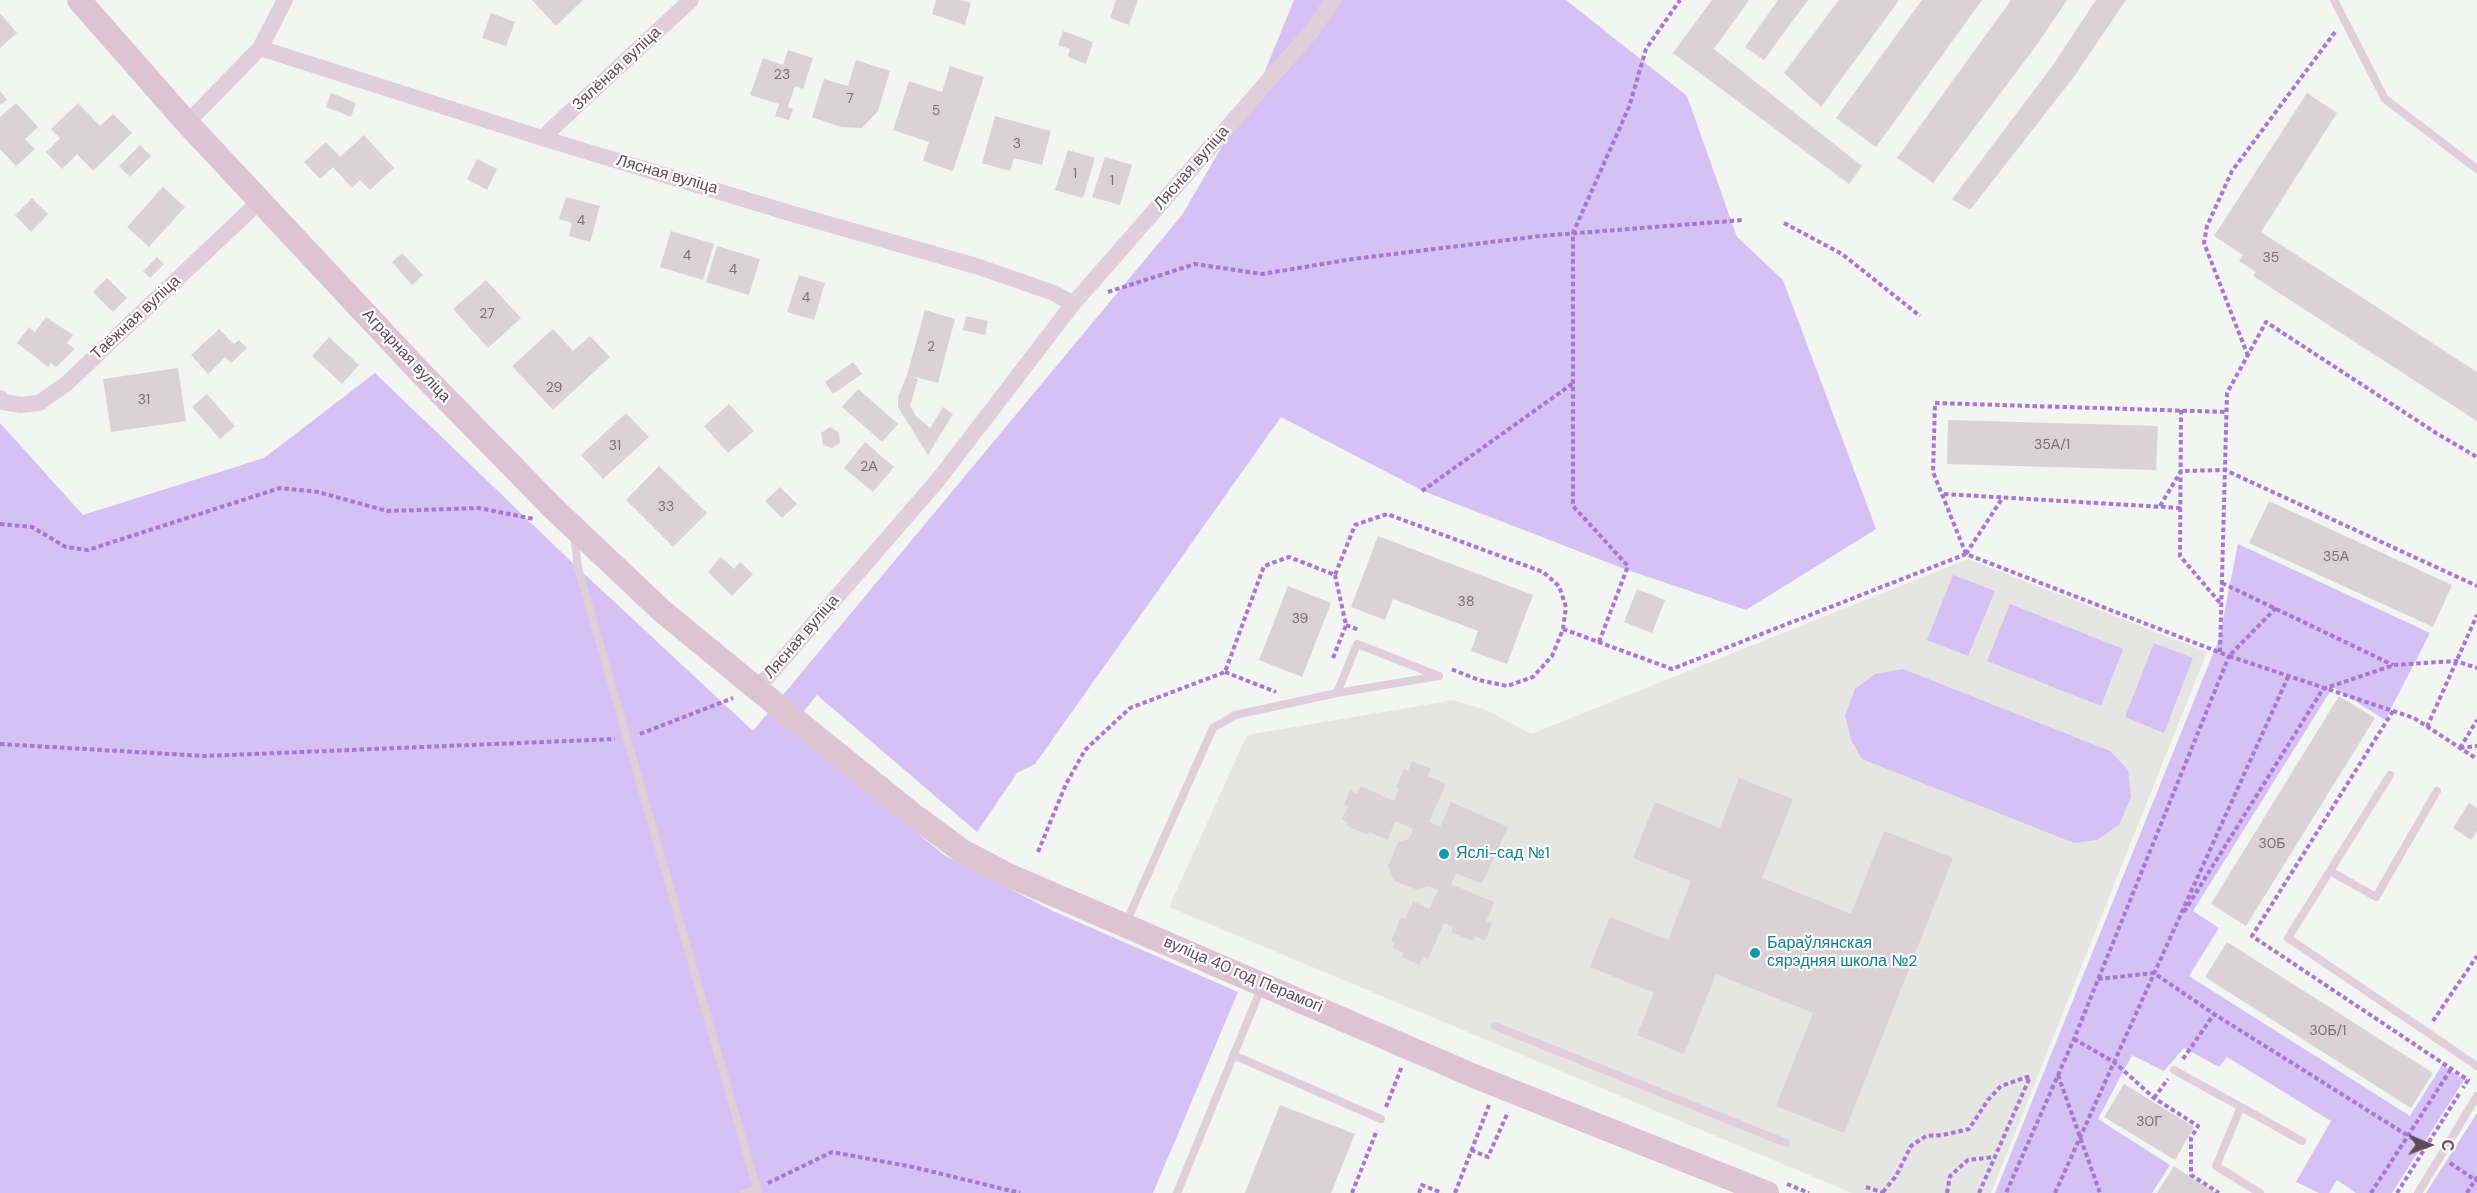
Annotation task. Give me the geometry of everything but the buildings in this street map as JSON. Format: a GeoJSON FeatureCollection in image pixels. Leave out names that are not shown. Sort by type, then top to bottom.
{"type":"FeatureCollection","features":[{"type":"Feature","properties":{"kind":"street","name":"Аграрная вуліца"},"geometry":{"type":"LineString","coordinates":[[79,0],[187,123],[420,372],[573,527],[662,610],[757,689]]}},
{"type":"Feature","properties":{"kind":"street"},"geometry":{"type":"LineString","coordinates":[[187,123],[260,48],[285,0]]}},
{"type":"Feature","properties":{"kind":"street","name":"Зялёная вуліца"},"geometry":{"type":"LineString","coordinates":[[542,138],[691,0]]}},
{"type":"Feature","properties":{"kind":"street","name":"Лясная вуліца"},"geometry":{"type":"LineString","coordinates":[[757,689],[938,480],[1073,304],[1310,33],[1333,0]]}},
{"type":"Feature","properties":{"kind":"street","name":"Лясная вуліца"},"geometry":{"type":"LineString","coordinates":[[260,48],[542,138],[793,214],[976,266],[1053,293],[1073,304]]}},
{"type":"Feature","properties":{"kind":"street","name":"Таёжная вуліца"},"geometry":{"type":"LineString","coordinates":[[0,399],[3,402],[21,405],[39,403],[66,384],[260,201]]}},
{"type":"Feature","properties":{"kind":"street","name":"вуліца 40 год Перамогі"},"geometry":{"type":"LineString","coordinates":[[757,689],[915,818],[962,851],[1008,874],[1498,1086],[1767,1193]]}},
{"type":"Feature","properties":{"kind":"lane"},"geometry":{"type":"LineString","coordinates":[[2334,0],[2385,99],[2477,169]]}},
{"type":"Feature","properties":{"kind":"lane"},"geometry":{"type":"LineString","coordinates":[[573,527],[578,568],[757,1191],[744,1193]]}},
{"type":"Feature","properties":{"kind":"lane"},"geometry":{"type":"LineString","coordinates":[[1125,925],[1189,776],[1213,728],[1235,715],[1337,693],[1439,676],[1357,644],[1337,693]]}},
{"type":"Feature","properties":{"kind":"lane"},"geometry":{"type":"LineString","coordinates":[[2390,775],[2288,938],[2477,1066]]}},
{"type":"Feature","properties":{"kind":"lane"},"geometry":{"type":"LineString","coordinates":[[2330,871],[2376,897],[2437,790]]}},
{"type":"Feature","properties":{"kind":"lane"},"geometry":{"type":"LineString","coordinates":[[1177,1193],[1263,983]]}},
{"type":"Feature","properties":{"kind":"lane"},"geometry":{"type":"LineString","coordinates":[[1495,1026],[1786,1143]]}},
{"type":"Feature","properties":{"kind":"lane"},"geometry":{"type":"LineString","coordinates":[[1233,1055],[1381,1119]]}},
{"type":"Feature","properties":{"kind":"lane"},"geometry":{"type":"LineString","coordinates":[[2174,1070],[2302,1141]]}},
{"type":"Feature","properties":{"kind":"lane"},"geometry":{"type":"LineString","coordinates":[[2418,1193],[2477,1096]]}},
{"type":"Feature","properties":{"kind":"lane"},"geometry":{"type":"LineString","coordinates":[[2241,1107],[2216,1166],[2260,1193]]}},
{"type":"Feature","properties":{"kind":"path"},"geometry":{"type":"LineString","coordinates":[[1599,642],[1628,566],[1573,506],[1573,233],[1629,107],[1646,49],[1680,0]]}},
{"type":"Feature","properties":{"kind":"path"},"geometry":{"type":"LineString","coordinates":[[2248,356],[2204,243],[2207,226],[2232,171],[2345,20]]}},
{"type":"Feature","properties":{"kind":"path"},"geometry":{"type":"LineString","coordinates":[[1106,293],[1195,264],[1262,274],[1353,259],[1573,233],[1743,220]]}},
{"type":"Feature","properties":{"kind":"path"},"geometry":{"type":"LineString","coordinates":[[1784,223],[1842,254],[1920,316]]}},
{"type":"Feature","properties":{"kind":"path"},"geometry":{"type":"LineString","coordinates":[[2220,652],[2228,393],[2266,322],[2436,433],[2477,457]]}},
{"type":"Feature","properties":{"kind":"path"},"geometry":{"type":"LineString","coordinates":[[1422,490],[1573,384]]}},
{"type":"Feature","properties":{"kind":"path"},"geometry":{"type":"LineString","coordinates":[[2226,412],[1935,404],[1933,471],[1966,554],[2229,656],[2414,718],[2477,759]]}},
{"type":"Feature","properties":{"kind":"path"},"geometry":{"type":"LineString","coordinates":[[2181,410],[2180,556],[2222,605]]}},
{"type":"Feature","properties":{"kind":"path"},"geometry":{"type":"LineString","coordinates":[[2181,471],[2225,470],[2477,586]]}},
{"type":"Feature","properties":{"kind":"path"},"geometry":{"type":"LineString","coordinates":[[2160,506],[2181,471]]}},
{"type":"Feature","properties":{"kind":"path"},"geometry":{"type":"LineString","coordinates":[[0,524],[32,527],[66,547],[88,550],[280,488],[318,492],[387,511],[479,508],[537,520]]}},
{"type":"Feature","properties":{"kind":"path"},"geometry":{"type":"LineString","coordinates":[[1944,494],[2181,508]]}},
{"type":"Feature","properties":{"kind":"path"},"geometry":{"type":"LineString","coordinates":[[1563,629],[1672,669],[1966,554],[2003,497]]}},
{"type":"Feature","properties":{"kind":"path"},"geometry":{"type":"LineString","coordinates":[[1330,667],[1346,625],[1335,575],[1355,525],[1387,514],[1543,572],[1559,586],[1566,607],[1563,629],[1552,656],[1533,676],[1507,686],[1479,680],[1448,668]]}},
{"type":"Feature","properties":{"kind":"path"},"geometry":{"type":"LineString","coordinates":[[1225,672],[1264,566],[1289,557],[1335,575]]}},
{"type":"Feature","properties":{"kind":"path"},"geometry":{"type":"LineString","coordinates":[[2222,583],[2394,665]]}},
{"type":"Feature","properties":{"kind":"path"},"geometry":{"type":"LineString","coordinates":[[2006,1193],[2074,1038],[2229,656],[2276,608]]}},
{"type":"Feature","properties":{"kind":"path"},"geometry":{"type":"LineString","coordinates":[[2427,727],[2477,615]]}},
{"type":"Feature","properties":{"kind":"path"},"geometry":{"type":"LineString","coordinates":[[1346,625],[1366,633]]}},
{"type":"Feature","properties":{"kind":"path"},"geometry":{"type":"LineString","coordinates":[[2176,926],[2323,688],[2394,665],[2456,661],[2477,668]]}},
{"type":"Feature","properties":{"kind":"path"},"geometry":{"type":"LineString","coordinates":[[1038,852],[1066,784],[1085,750],[1130,708],[1225,672],[1287,696]]}},
{"type":"Feature","properties":{"kind":"path"},"geometry":{"type":"LineString","coordinates":[[2056,1193],[2288,677]]}},
{"type":"Feature","properties":{"kind":"path"},"geometry":{"type":"LineString","coordinates":[[0,744],[205,756],[627,739],[757,689]]}},
{"type":"Feature","properties":{"kind":"path"},"geometry":{"type":"LineString","coordinates":[[2393,711],[2252,936],[2468,1080],[2397,1193]]}},
{"type":"Feature","properties":{"kind":"path"},"geometry":{"type":"LineString","coordinates":[[2460,748],[2477,720]]}},
{"type":"Feature","properties":{"kind":"path"},"geometry":{"type":"LineString","coordinates":[[2460,748],[2477,746]]}},
{"type":"Feature","properties":{"kind":"path"},"geometry":{"type":"LineString","coordinates":[[2426,1031],[2477,956]]}},
{"type":"Feature","properties":{"kind":"path"},"geometry":{"type":"LineString","coordinates":[[2098,979],[2154,973],[2214,1014],[2476,1179],[2467,1193]]}},
{"type":"Feature","properties":{"kind":"path"},"geometry":{"type":"LineString","coordinates":[[2154,1098],[2214,1014]]}},
{"type":"Feature","properties":{"kind":"path"},"geometry":{"type":"LineString","coordinates":[[2074,1038],[2114,1062],[2154,1098],[2198,1126],[2191,1138],[2192,1175],[2219,1193]]}},
{"type":"Feature","properties":{"kind":"path"},"geometry":{"type":"LineString","coordinates":[[2371,1193],[2451,1069]]}},
{"type":"Feature","properties":{"kind":"path"},"geometry":{"type":"LineString","coordinates":[[2057,1074],[2100,1193]]}},
{"type":"Feature","properties":{"kind":"path"},"geometry":{"type":"LineString","coordinates":[[1866,1187],[1883,1192],[1896,1176],[1911,1146],[1926,1136],[1969,1130],[1988,1100],[2001,1086],[2030,1076],[1979,1193]]}},
{"type":"Feature","properties":{"kind":"path"},"geometry":{"type":"LineString","coordinates":[[1455,1193],[1498,1086]]}},
{"type":"Feature","properties":{"kind":"path"},"geometry":{"type":"LineString","coordinates":[[1471,1150],[1488,1157],[1509,1108]]}},
{"type":"Feature","properties":{"kind":"path"},"geometry":{"type":"LineString","coordinates":[[757,1191],[832,1152],[912,1167],[1020,1193]]}},
{"type":"Feature","properties":{"kind":"path"},"geometry":{"type":"LineString","coordinates":[[1947,1193],[1950,1176],[1968,1160],[1994,1157]]}},
{"type":"Feature","properties":{"kind":"path"},"geometry":{"type":"LineString","coordinates":[[1419,1193],[1422,1185],[1442,1193]]}},
{"type":"Feature","properties":{"kind":"shaded area"},"geometry":{"type":"Polygon","coordinates":[[[1294,0],[1566,0],[1687,96],[1737,237],[1783,280],[1876,529],[1746,610],[1622,568],[1423,491],[1281,417],[1035,764],[1017,773],[977,832],[817,695],[790,728],[944,855],[1053,911],[1238,992],[1153,1193],[0,1193],[0,423],[83,515],[264,458],[375,373],[578,568],[753,731],[1182,215],[1263,76],[1294,0]]]}},
{"type":"Feature","properties":{"kind":"shaded area"},"geometry":{"type":"Polygon","coordinates":[[[2238,544],[2430,633],[2385,720],[2333,687],[2193,911],[2219,928],[2189,976],[2410,1116],[2442,1065],[2464,1080],[2392,1193],[2356,1193],[2337,1180],[2329,1193],[2319,1193],[2296,1182],[2331,1121],[2227,1057],[2219,1067],[2184,1048],[2164,1071],[2132,1055],[2098,1119],[2170,1165],[2152,1193],[1995,1193],[2219,639],[2238,544]]]}},
{"type":"Feature","properties":{"kind":"shaded area"},"geometry":{"type":"Polygon","coordinates":[[[1968,559],[2207,652],[1991,1193],[1852,1193],[1169,907],[1247,735],[1453,700],[1486,710],[1531,734],[1968,559]]]}},
{"type":"Feature","properties":{"kind":"shaded area"},"geometry":{"type":"Polygon","coordinates":[[[1953,575],[1995,591],[1968,656],[1927,640],[1953,575]]]}},
{"type":"Feature","properties":{"kind":"shaded area"},"geometry":{"type":"Polygon","coordinates":[[[2010,604],[2123,649],[2101,706],[1987,661],[2010,604]]]}},
{"type":"Feature","properties":{"kind":"shaded area"},"geometry":{"type":"Polygon","coordinates":[[[2154,643],[2193,658],[2164,733],[2125,717],[2154,643]]]}},
{"type":"Feature","properties":{"kind":"shaded area"},"geometry":{"type":"Polygon","coordinates":[[[1903,669],[2110,751],[2128,770],[2131,797],[2119,825],[2097,840],[2074,843],[1862,759],[1851,740],[1845,715],[1855,689],[1875,674],[1903,669]]]}},
{"type":"Feature","properties":{"kind":"shaded area"},"geometry":{"type":"Polygon","coordinates":[[[2477,1113],[2477,1193],[2426,1193],[2477,1113]]]}},
{"type":"Feature","properties":{"kind":"place","name":"Яслі-сад №1"},"geometry":{"type":"Point","coordinates":[1444,854]}},
{"type":"Feature","properties":{"kind":"place","name":"Бараўлянская сярэдняя школа №2"},"geometry":{"type":"Point","coordinates":[1755,953]}}]}
